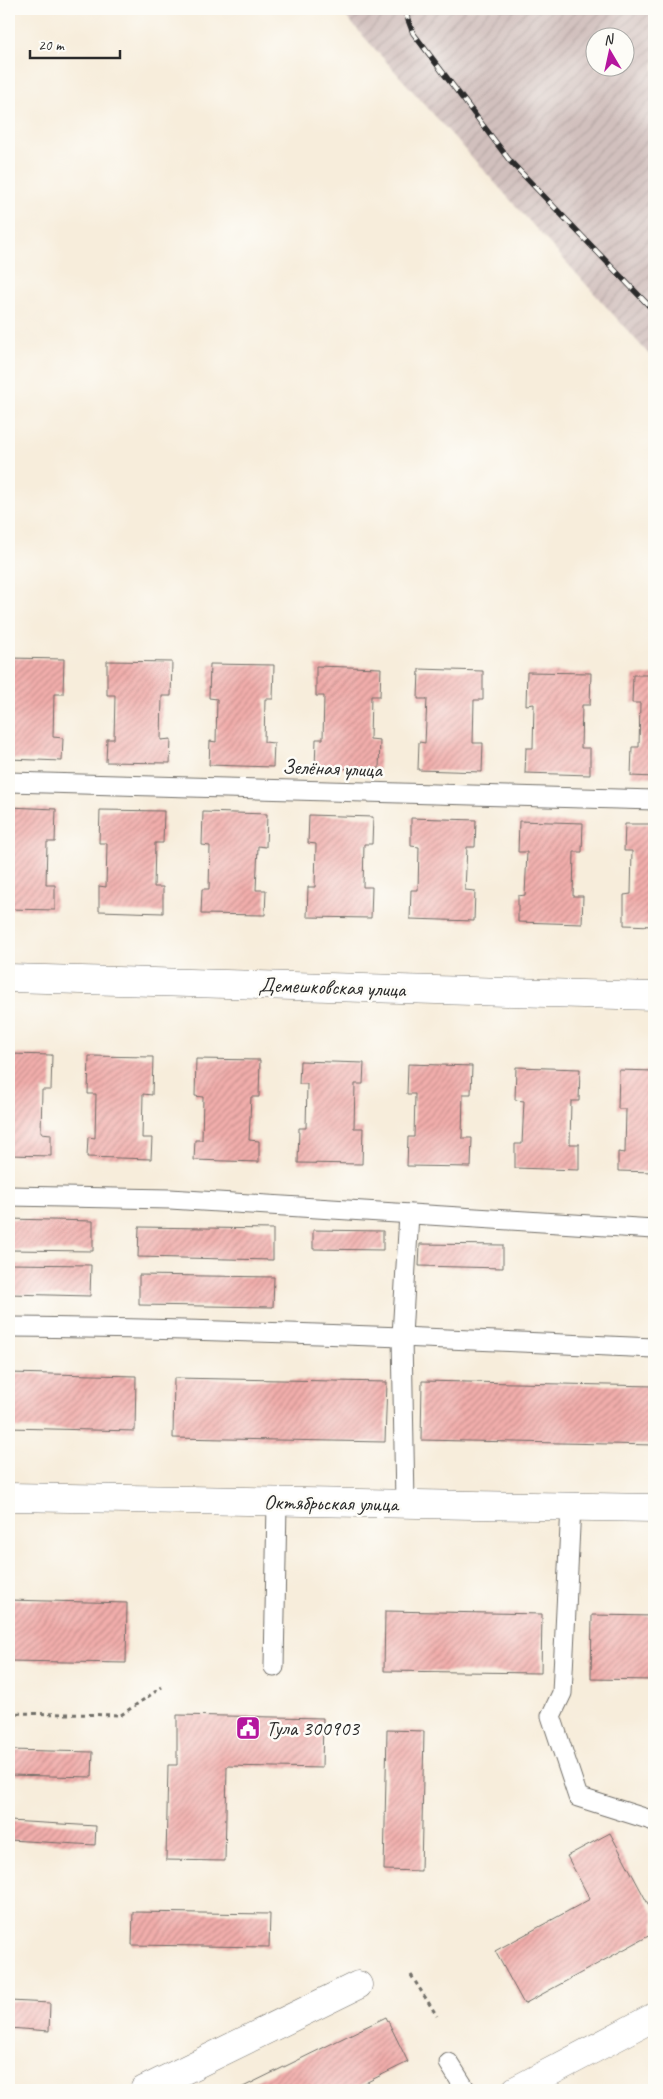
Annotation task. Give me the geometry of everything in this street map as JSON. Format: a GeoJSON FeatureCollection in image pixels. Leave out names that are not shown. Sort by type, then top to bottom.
{"type":"FeatureCollection","features":[{"type":"Feature","properties":{"kind":"street","name":"Демешковская улица"},"geometry":{"type":"LineString","coordinates":[[9,978],[654,996]]}},
{"type":"Feature","properties":{"kind":"street","name":"Октябрьская улица"},"geometry":{"type":"LineString","coordinates":[[9,1497],[654,1508]]}},
{"type":"Feature","properties":{"kind":"street"},"geometry":{"type":"LineString","coordinates":[[144,2090],[358,1985]]}},
{"type":"Feature","properties":{"kind":"street"},"geometry":{"type":"LineString","coordinates":[[517,2090],[654,2017]]}},
{"type":"Feature","properties":{"kind":"lane","name":"Зелёная улица"},"geometry":{"type":"LineString","coordinates":[[9,782],[654,800]]}},
{"type":"Feature","properties":{"kind":"lane"},"geometry":{"type":"LineString","coordinates":[[9,1196],[170,1200],[654,1229]]}},
{"type":"Feature","properties":{"kind":"lane"},"geometry":{"type":"LineString","coordinates":[[405,1504],[402,1336],[409,1214]]}},
{"type":"Feature","properties":{"kind":"lane"},"geometry":{"type":"LineString","coordinates":[[9,1327],[402,1336],[654,1348]]}},
{"type":"Feature","properties":{"kind":"lane"},"geometry":{"type":"LineString","coordinates":[[274,1667],[277,1502]]}},
{"type":"Feature","properties":{"kind":"lane"},"geometry":{"type":"LineString","coordinates":[[571,1506],[562,1693],[551,1716],[578,1797],[654,1821]]}},
{"type":"Feature","properties":{"kind":"lane"},"geometry":{"type":"LineString","coordinates":[[449,2063],[466,2090]]}},
{"type":"Feature","properties":{"kind":"path"},"geometry":{"type":"LineString","coordinates":[[9,1713],[121,1715],[162,1686]]}},
{"type":"Feature","properties":{"kind":"path"},"geometry":{"type":"LineString","coordinates":[[411,1975],[437,2016]]}},
{"type":"Feature","properties":{"kind":"shaded area"},"geometry":{"type":"Polygon","coordinates":[[[339,9],[654,9],[654,360],[339,9]]]}},
{"type":"Feature","properties":{"kind":"building"},"geometry":{"type":"Polygon","coordinates":[[[9,658],[64,659],[63,694],[54,694],[53,737],[63,738],[62,761],[9,759],[9,658]]]}},
{"type":"Feature","properties":{"kind":"building"},"geometry":{"type":"Polygon","coordinates":[[[107,661],[172,662],[171,696],[162,696],[161,740],[171,739],[170,763],[106,762],[107,739],[114,739],[115,695],[107,695],[107,661]]]}},
{"type":"Feature","properties":{"kind":"building"},"geometry":{"type":"Polygon","coordinates":[[[210,664],[274,665],[273,699],[265,699],[264,742],[274,743],[273,767],[209,765],[210,741],[216,742],[217,699],[209,698],[210,664]]]}},
{"type":"Feature","properties":{"kind":"building"},"geometry":{"type":"Polygon","coordinates":[[[316,666],[381,668],[380,696],[371,696],[370,739],[380,740],[379,769],[315,768],[316,739],[323,739],[324,696],[316,696],[316,666]]]}},
{"type":"Feature","properties":{"kind":"building"},"geometry":{"type":"Polygon","coordinates":[[[419,669],[483,671],[483,700],[474,700],[473,743],[483,743],[482,772],[418,770],[419,742],[425,743],[427,699],[418,699],[419,669]]]}},
{"type":"Feature","properties":{"kind":"building"},"geometry":{"type":"Polygon","coordinates":[[[527,672],[591,673],[590,705],[582,705],[581,748],[590,748],[590,775],[525,773],[526,748],[533,748],[534,704],[526,705],[527,672]]]}},
{"type":"Feature","properties":{"kind":"building"},"geometry":{"type":"Polygon","coordinates":[[[633,675],[654,675],[654,777],[631,776],[632,747],[639,747],[640,703],[632,703],[633,675]]]}},
{"type":"Feature","properties":{"kind":"building"},"geometry":{"type":"Polygon","coordinates":[[[9,807],[56,809],[55,842],[47,842],[46,885],[55,885],[55,910],[9,909],[9,807]]]}},
{"type":"Feature","properties":{"kind":"building"},"geometry":{"type":"Polygon","coordinates":[[[100,810],[164,811],[163,843],[155,843],[154,887],[163,887],[163,913],[99,911],[99,886],[106,887],[107,843],[99,843],[100,810]]]}},
{"type":"Feature","properties":{"kind":"building"},"geometry":{"type":"Polygon","coordinates":[[[203,812],[267,814],[266,847],[258,846],[256,890],[266,890],[265,915],[201,914],[202,889],[209,889],[210,846],[202,845],[203,812]]]}},
{"type":"Feature","properties":{"kind":"building"},"geometry":{"type":"Polygon","coordinates":[[[309,815],[373,817],[372,844],[364,844],[363,887],[372,887],[371,918],[307,917],[308,887],[315,887],[316,844],[308,843],[309,815]]]}},
{"type":"Feature","properties":{"kind":"building"},"geometry":{"type":"Polygon","coordinates":[[[411,818],[476,820],[475,847],[467,847],[465,890],[475,891],[474,921],[410,919],[411,890],[418,890],[419,847],[411,846],[411,818]]]}},
{"type":"Feature","properties":{"kind":"building"},"geometry":{"type":"Polygon","coordinates":[[[519,821],[583,823],[582,852],[574,852],[573,896],[583,896],[582,924],[518,922],[518,896],[525,895],[527,852],[518,852],[519,821]]]}},
{"type":"Feature","properties":{"kind":"building"},"geometry":{"type":"Polygon","coordinates":[[[625,824],[654,824],[654,926],[624,925],[624,895],[631,894],[632,851],[624,851],[625,824]]]}},
{"type":"Feature","properties":{"kind":"building"},"geometry":{"type":"Polygon","coordinates":[[[9,1054],[52,1055],[51,1090],[42,1090],[41,1133],[51,1134],[51,1156],[9,1155],[9,1054]]]}},
{"type":"Feature","properties":{"kind":"building"},"geometry":{"type":"Polygon","coordinates":[[[89,1056],[153,1057],[152,1095],[143,1094],[142,1138],[152,1138],[151,1159],[87,1157],[88,1137],[95,1138],[96,1094],[88,1094],[89,1056]]]}},
{"type":"Feature","properties":{"kind":"building"},"geometry":{"type":"Polygon","coordinates":[[[196,1059],[260,1060],[259,1097],[251,1097],[249,1140],[259,1141],[259,1162],[194,1160],[195,1140],[202,1140],[203,1097],[195,1096],[196,1059]]]}},
{"type":"Feature","properties":{"kind":"building"},"geometry":{"type":"Polygon","coordinates":[[[300,1061],[364,1063],[363,1084],[355,1084],[354,1128],[363,1128],[362,1164],[298,1163],[299,1128],[306,1128],[307,1084],[299,1084],[300,1061]]]}},
{"type":"Feature","properties":{"kind":"building"},"geometry":{"type":"Polygon","coordinates":[[[408,1064],[472,1066],[471,1094],[463,1094],[462,1138],[472,1138],[471,1167],[407,1166],[408,1137],[414,1137],[415,1094],[407,1094],[408,1064]]]}},
{"type":"Feature","properties":{"kind":"building"},"geometry":{"type":"Polygon","coordinates":[[[516,1067],[580,1069],[579,1101],[571,1101],[570,1144],[579,1144],[579,1170],[515,1168],[515,1144],[522,1144],[524,1101],[515,1100],[516,1067]]]}},
{"type":"Feature","properties":{"kind":"building"},"geometry":{"type":"Polygon","coordinates":[[[619,1070],[654,1071],[654,1172],[618,1171],[618,1152],[625,1153],[626,1109],[618,1109],[619,1070]]]}},
{"type":"Feature","properties":{"kind":"building"},"geometry":{"type":"Polygon","coordinates":[[[9,1219],[93,1221],[93,1251],[9,1250],[9,1219]]]}},
{"type":"Feature","properties":{"kind":"building"},"geometry":{"type":"Polygon","coordinates":[[[139,1227],[273,1229],[273,1260],[138,1257],[139,1227]]]}},
{"type":"Feature","properties":{"kind":"building"},"geometry":{"type":"Polygon","coordinates":[[[313,1230],[383,1231],[383,1250],[313,1249],[313,1230]]]}},
{"type":"Feature","properties":{"kind":"building"},"geometry":{"type":"Polygon","coordinates":[[[420,1244],[503,1245],[503,1268],[419,1266],[420,1244]]]}},
{"type":"Feature","properties":{"kind":"building"},"geometry":{"type":"Polygon","coordinates":[[[9,1264],[91,1265],[90,1296],[9,1294],[9,1264]]]}},
{"type":"Feature","properties":{"kind":"building"},"geometry":{"type":"Polygon","coordinates":[[[139,1275],[274,1277],[273,1307],[139,1305],[139,1275]]]}},
{"type":"Feature","properties":{"kind":"building"},"geometry":{"type":"Polygon","coordinates":[[[9,1373],[136,1376],[135,1431],[9,1428],[9,1373]]]}},
{"type":"Feature","properties":{"kind":"building"},"geometry":{"type":"Polygon","coordinates":[[[174,1378],[387,1382],[385,1442],[173,1438],[174,1378]]]}},
{"type":"Feature","properties":{"kind":"building"},"geometry":{"type":"Polygon","coordinates":[[[422,1381],[654,1386],[654,1445],[421,1440],[422,1381]]]}},
{"type":"Feature","properties":{"kind":"building"},"geometry":{"type":"Polygon","coordinates":[[[9,1600],[127,1603],[126,1663],[9,1661],[9,1600]]]}},
{"type":"Feature","properties":{"kind":"building"},"geometry":{"type":"Polygon","coordinates":[[[385,1611],[542,1614],[541,1673],[384,1671],[385,1611]]]}},
{"type":"Feature","properties":{"kind":"building"},"geometry":{"type":"Polygon","coordinates":[[[592,1615],[654,1616],[654,1680],[591,1679],[592,1615]]]}},
{"type":"Feature","properties":{"kind":"building"},"geometry":{"type":"Polygon","coordinates":[[[177,1715],[323,1718],[322,1768],[227,1766],[225,1861],[166,1860],[168,1765],[177,1765],[177,1715]]]}},
{"type":"Feature","properties":{"kind":"building"},"geometry":{"type":"Polygon","coordinates":[[[387,1730],[424,1731],[421,1871],[384,1870],[387,1730]]]}},
{"type":"Feature","properties":{"kind":"building"},"geometry":{"type":"Polygon","coordinates":[[[9,1750],[93,1752],[92,1777],[9,1775],[9,1750]]]}},
{"type":"Feature","properties":{"kind":"building"},"geometry":{"type":"Polygon","coordinates":[[[9,1821],[96,1826],[95,1845],[9,1840],[9,1821]]]}},
{"type":"Feature","properties":{"kind":"building"},"geometry":{"type":"Polygon","coordinates":[[[610,1833],[654,1915],[654,1933],[524,2004],[495,1951],[590,1899],[567,1856],[610,1833]]]}},
{"type":"Feature","properties":{"kind":"building"},"geometry":{"type":"Polygon","coordinates":[[[133,1912],[270,1914],[269,1947],[132,1945],[133,1912]]]}},
{"type":"Feature","properties":{"kind":"building"},"geometry":{"type":"Polygon","coordinates":[[[9,2001],[50,2003],[49,2031],[9,2028],[9,2001]]]}},
{"type":"Feature","properties":{"kind":"building"},"geometry":{"type":"Polygon","coordinates":[[[386,2017],[408,2062],[351,2090],[237,2090],[386,2017]]]}},
{"type":"Feature","properties":{"kind":"railway"},"geometry":{"type":"LineString","coordinates":[[404,9],[413,33],[510,161],[654,311]]}},
{"type":"Feature","properties":{"kind":"place","name":"Тула 300903"},"geometry":{"type":"Point","coordinates":[248,1728]}}]}
